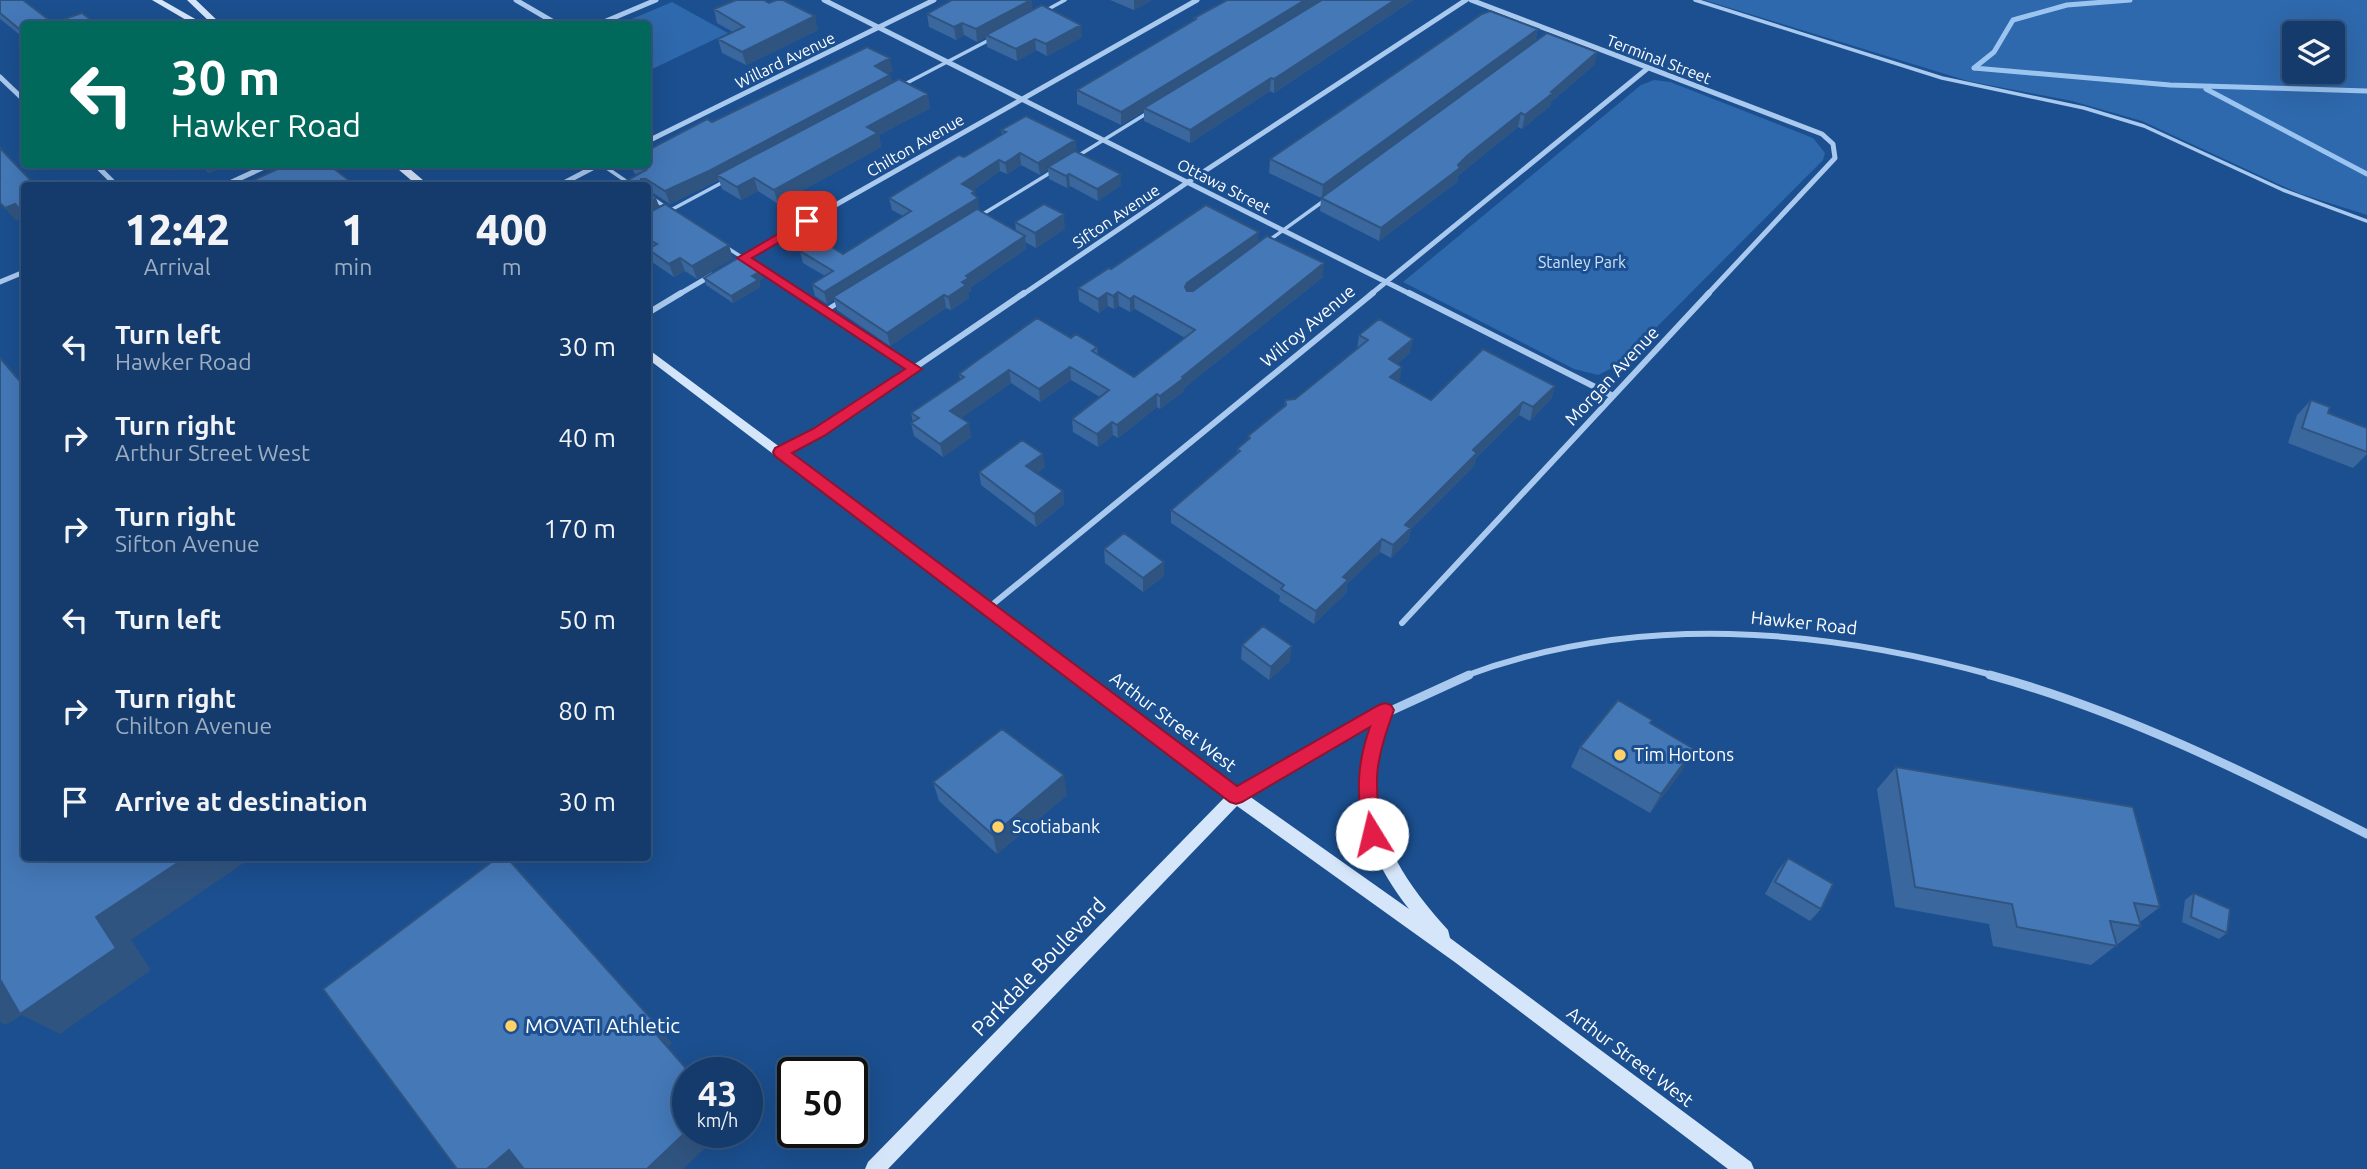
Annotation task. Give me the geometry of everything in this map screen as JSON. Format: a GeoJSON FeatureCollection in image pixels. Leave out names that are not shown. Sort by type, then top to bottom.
{"type":"FeatureCollection","features":[{"type":"Feature","properties":{"kind":"main road"},"geometry":{"type":"LineString","coordinates":[[156,0],[194,21]]}},
{"type":"Feature","properties":{"kind":"main road"},"geometry":{"type":"LineString","coordinates":[[191,0],[214,21]]}},
{"type":"Feature","properties":{"kind":"main road"},"geometry":{"type":"LineString","coordinates":[[402,168],[420,182]]}},
{"type":"Feature","properties":{"kind":"main road","name":"Arthur Street West"},"geometry":{"type":"LineString","coordinates":[[651,355],[1236,796],[1462,957],[1744,1169]]}},
{"type":"Feature","properties":{"kind":"main road"},"geometry":{"type":"LineString","coordinates":[[1385,710],[1370,752],[1366,792],[1372,834],[1389,869],[1419,911],[1462,957]]}},
{"type":"Feature","properties":{"kind":"main road","name":"Parkdale Boulevard"},"geometry":{"type":"LineString","coordinates":[[874,1169],[1236,796]]}},
{"type":"Feature","properties":{"kind":"street"},"geometry":{"type":"LineString","coordinates":[[516,0],[552,21]]}},
{"type":"Feature","properties":{"kind":"street"},"geometry":{"type":"LineString","coordinates":[[606,21],[656,0]]}},
{"type":"Feature","properties":{"kind":"street","name":"Ottawa Street"},"geometry":{"type":"LineString","coordinates":[[824,0],[1613,396]]}},
{"type":"Feature","properties":{"kind":"street","name":"Willard Avenue"},"geometry":{"type":"LineString","coordinates":[[651,140],[934,0]]}},
{"type":"Feature","properties":{"kind":"street","name":"Chilton Avenue"},"geometry":{"type":"LineString","coordinates":[[730,265],[1197,0]]}},
{"type":"Feature","properties":{"kind":"street","name":"Terminal Street"},"geometry":{"type":"LineString","coordinates":[[1468,0],[1822,135],[1835,146]]}},
{"type":"Feature","properties":{"kind":"street","name":"Sifton Avenue"},"geometry":{"type":"LineString","coordinates":[[780,452],[818,433],[1188,182],[1468,0]]}},
{"type":"Feature","properties":{"kind":"street","name":"Wilroy Avenue"},"geometry":{"type":"LineString","coordinates":[[987,609],[1648,68]]}},
{"type":"Feature","properties":{"kind":"street"},"geometry":{"type":"LineString","coordinates":[[0,77],[21,97]]}},
{"type":"Feature","properties":{"kind":"street","name":"Morgan Avenue"},"geometry":{"type":"LineString","coordinates":[[1402,622],[1835,158],[1835,146]]}},
{"type":"Feature","properties":{"kind":"street"},"geometry":{"type":"LineString","coordinates":[[99,168],[113,182]]}},
{"type":"Feature","properties":{"kind":"street"},"geometry":{"type":"LineString","coordinates":[[232,182],[262,168]]}},
{"type":"Feature","properties":{"kind":"street"},"geometry":{"type":"LineString","coordinates":[[566,182],[593,168]]}},
{"type":"Feature","properties":{"kind":"street"},"geometry":{"type":"LineString","coordinates":[[651,311],[718,272]]}},
{"type":"Feature","properties":{"kind":"street"},"geometry":{"type":"LineString","coordinates":[[0,282],[21,273]]}},
{"type":"Feature","properties":{"kind":"street","name":"Hawker Road"},"geometry":{"type":"LineString","coordinates":[[1236,796],[1385,710],[1496,664],[1599,640],[1704,631],[1796,635],[1900,651],[1993,673],[2116,717],[2282,790],[2367,834]]}},
{"type":"Feature","properties":{"kind":"lane"},"geometry":{"type":"LineString","coordinates":[[1041,12],[1065,0]]}},
{"type":"Feature","properties":{"kind":"lane"},"geometry":{"type":"LineString","coordinates":[[1695,0],[1942,78],[2084,108],[2144,126],[2323,208],[2367,221]]}},
{"type":"Feature","properties":{"kind":"lane"},"geometry":{"type":"LineString","coordinates":[[1545,40],[1556,32]]}},
{"type":"Feature","properties":{"kind":"lane"},"geometry":{"type":"LineString","coordinates":[[899,88],[994,37]]}},
{"type":"Feature","properties":{"kind":"lane"},"geometry":{"type":"LineString","coordinates":[[1069,161],[1150,112]]}},
{"type":"Feature","properties":{"kind":"lane"},"geometry":{"type":"LineString","coordinates":[[607,168],[627,182]]}},
{"type":"Feature","properties":{"kind":"lane"},"geometry":{"type":"LineString","coordinates":[[976,218],[1057,169]]}},
{"type":"Feature","properties":{"kind":"lane"},"geometry":{"type":"LineString","coordinates":[[659,217],[731,178]]}},
{"type":"Feature","properties":{"kind":"lane"},"geometry":{"type":"LineString","coordinates":[[651,197],[681,217]]}},
{"type":"Feature","properties":{"kind":"lane"},"geometry":{"type":"LineString","coordinates":[[1262,245],[1326,199]]}},
{"type":"Feature","properties":{"kind":"lane"},"geometry":{"type":"LineString","coordinates":[[722,244],[915,369]]}},
{"type":"Feature","properties":{"kind":"lane"},"geometry":{"type":"LineString","coordinates":[[825,311],[848,296]]}},
{"type":"Feature","properties":{"kind":"green space"},"geometry":{"type":"Polygon","coordinates":[[[1704,0],[2367,0],[2367,215],[2298,193],[2142,121],[2072,101],[1968,81],[1704,0]]]}},
{"type":"Feature","properties":{"kind":"green space"},"geometry":{"type":"Polygon","coordinates":[[[672,2],[728,33],[651,70],[651,21],[627,21],[672,2]]]}},
{"type":"Feature","properties":{"kind":"green space","name":"Stanley Park"},"geometry":{"type":"Polygon","coordinates":[[[1654,80],[1670,82],[1813,138],[1825,153],[1823,160],[1620,364],[1598,375],[1574,369],[1403,282],[1641,85],[1654,80]]]}},
{"type":"Feature","properties":{"kind":"building"},"geometry":{"type":"Polygon","coordinates":[[[0,0],[23,0],[50,21],[21,21],[21,30],[0,13],[0,0]]]}},
{"type":"Feature","properties":{"kind":"building"},"geometry":{"type":"Polygon","coordinates":[[[736,0],[764,0],[769,3],[783,0],[815,16],[742,52],[718,39],[744,27],[714,9],[736,0]]]}},
{"type":"Feature","properties":{"kind":"building"},"geometry":{"type":"Polygon","coordinates":[[[952,0],[1031,0],[976,29],[962,23],[954,27],[927,14],[952,0]]]}},
{"type":"Feature","properties":{"kind":"building"},"geometry":{"type":"Polygon","coordinates":[[[1227,0],[1305,0],[1121,112],[1077,90],[1196,19],[1194,18],[1227,0]]]}},
{"type":"Feature","properties":{"kind":"building"},"geometry":{"type":"Polygon","coordinates":[[[1322,0],[1395,0],[1190,130],[1144,108],[1322,0]]]}},
{"type":"Feature","properties":{"kind":"building"},"geometry":{"type":"Polygon","coordinates":[[[1042,5],[1081,25],[1046,44],[1035,39],[1016,49],[986,35],[1042,5]]]}},
{"type":"Feature","properties":{"kind":"building"},"geometry":{"type":"Polygon","coordinates":[[[1490,11],[1538,29],[1323,185],[1270,159],[1482,14],[1490,11]]]}},
{"type":"Feature","properties":{"kind":"building"},"geometry":{"type":"Polygon","coordinates":[[[82,13],[92,21],[59,21],[82,13]]]}},
{"type":"Feature","properties":{"kind":"building"},"geometry":{"type":"Polygon","coordinates":[[[1547,33],[1597,52],[1551,92],[1553,93],[1525,115],[1521,113],[1467,156],[1458,165],[1460,168],[1381,228],[1321,198],[1547,33]]]}},
{"type":"Feature","properties":{"kind":"building"},"geometry":{"type":"Polygon","coordinates":[[[867,47],[890,58],[875,66],[890,75],[709,171],[665,191],[646,179],[641,179],[640,182],[624,182],[646,170],[643,168],[651,168],[651,148],[707,119],[712,122],[867,47]]]}},
{"type":"Feature","properties":{"kind":"building"},"geometry":{"type":"Polygon","coordinates":[[[899,79],[928,94],[867,127],[878,133],[774,190],[754,178],[737,187],[717,175],[899,79]]]}},
{"type":"Feature","properties":{"kind":"building"},"geometry":{"type":"Polygon","coordinates":[[[1026,116],[1075,140],[1038,163],[1020,153],[1005,163],[999,160],[962,184],[975,191],[972,193],[978,198],[824,292],[812,284],[833,271],[800,251],[819,239],[843,254],[911,211],[889,198],[959,155],[964,157],[1006,132],[1001,130],[1026,116]]]}},
{"type":"Feature","properties":{"kind":"building"},"geometry":{"type":"Polygon","coordinates":[[[0,148],[32,182],[21,182],[21,211],[15,204],[5,208],[0,203],[0,148]]]}},
{"type":"Feature","properties":{"kind":"building"},"geometry":{"type":"Polygon","coordinates":[[[1075,151],[1121,174],[1097,189],[1069,174],[1066,176],[1048,167],[1075,151]]]}},
{"type":"Feature","properties":{"kind":"building"},"geometry":{"type":"Polygon","coordinates":[[[279,168],[333,168],[351,182],[250,182],[279,168]]]}},
{"type":"Feature","properties":{"kind":"building"},"geometry":{"type":"Polygon","coordinates":[[[665,204],[729,245],[692,266],[680,258],[669,264],[651,251],[651,247],[657,244],[651,241],[651,211],[665,204]]]}},
{"type":"Feature","properties":{"kind":"building"},"geometry":{"type":"Polygon","coordinates":[[[1044,204],[1064,214],[1035,233],[1015,222],[1044,204]]]}},
{"type":"Feature","properties":{"kind":"building"},"geometry":{"type":"Polygon","coordinates":[[[1206,205],[1259,232],[1187,283],[1187,291],[1193,291],[1267,236],[1324,263],[1182,377],[1184,378],[1160,396],[1157,394],[1117,425],[1112,422],[1097,434],[1072,419],[1109,390],[1070,367],[1039,389],[1009,370],[950,411],[969,423],[940,444],[911,423],[919,418],[911,413],[964,377],[959,374],[1037,318],[1071,338],[1076,334],[1097,347],[1092,351],[1134,377],[1195,330],[1134,296],[1130,299],[1118,292],[1113,296],[1107,293],[1098,299],[1078,288],[1206,205]]]}},
{"type":"Feature","properties":{"kind":"building"},"geometry":{"type":"Polygon","coordinates":[[[977,209],[1025,236],[966,276],[969,278],[962,282],[966,285],[948,297],[944,295],[887,333],[833,297],[977,209]]]}},
{"type":"Feature","properties":{"kind":"building"},"geometry":{"type":"Polygon","coordinates":[[[740,257],[761,271],[752,276],[758,280],[731,296],[704,278],[740,257]]]}},
{"type":"Feature","properties":{"kind":"building"},"geometry":{"type":"Polygon","coordinates":[[[1379,319],[1413,339],[1389,359],[1402,367],[1390,377],[1431,400],[1483,349],[1555,386],[1533,407],[1523,402],[1473,450],[1477,453],[1405,525],[1411,528],[1393,545],[1382,539],[1343,577],[1348,580],[1316,611],[1281,589],[1284,585],[1171,510],[1240,451],[1237,449],[1250,438],[1248,436],[1286,405],[1285,400],[1295,399],[1368,340],[1359,335],[1379,319]]]}},
{"type":"Feature","properties":{"kind":"building"},"geometry":{"type":"Polygon","coordinates":[[[0,358],[21,382],[21,861],[180,861],[96,917],[116,948],[20,1014],[0,981],[0,358]]]}},
{"type":"Feature","properties":{"kind":"building"},"geometry":{"type":"Polygon","coordinates":[[[2311,400],[2330,407],[2328,413],[2367,428],[2367,452],[2302,428],[2311,400]]]}},
{"type":"Feature","properties":{"kind":"building"},"geometry":{"type":"Polygon","coordinates":[[[1022,440],[1043,454],[1026,466],[1063,491],[1034,514],[979,472],[1022,440]]]}},
{"type":"Feature","properties":{"kind":"building"},"geometry":{"type":"Polygon","coordinates":[[[1124,533],[1164,562],[1143,578],[1104,549],[1124,533]]]}},
{"type":"Feature","properties":{"kind":"building"},"geometry":{"type":"Polygon","coordinates":[[[1263,626],[1292,646],[1271,667],[1242,645],[1263,626]]]}},
{"type":"Feature","properties":{"kind":"building"},"geometry":{"type":"Polygon","coordinates":[[[1618,700],[1694,749],[1661,794],[1580,747],[1618,700]]]}},
{"type":"Feature","properties":{"kind":"building","name":"Scotiabank"},"geometry":{"type":"Polygon","coordinates":[[[1002,729],[1064,775],[993,835],[933,782],[1002,729]]]}},
{"type":"Feature","properties":{"kind":"building"},"geometry":{"type":"Polygon","coordinates":[[[1896,767],[2133,807],[2160,907],[2134,903],[2141,926],[2110,921],[2117,946],[2017,927],[2012,904],[1915,887],[1896,767]]]}},
{"type":"Feature","properties":{"kind":"building"},"geometry":{"type":"Polygon","coordinates":[[[1788,858],[1833,884],[1821,909],[1775,882],[1788,858]]]}},
{"type":"Feature","properties":{"kind":"building","name":"MOVATI Athletic"},"geometry":{"type":"Polygon","coordinates":[[[493,861],[510,861],[654,1022],[649,1026],[676,1057],[672,1057],[672,1145],[647,1169],[524,1169],[509,1150],[487,1169],[457,1169],[323,989],[493,861]]]}},
{"type":"Feature","properties":{"kind":"building"},"geometry":{"type":"Polygon","coordinates":[[[2194,893],[2230,909],[2227,933],[2191,917],[2194,893]]]}},
{"type":"Feature","properties":{"kind":"waterway"},"geometry":{"type":"LineString","coordinates":[[2130,0],[2067,5],[2013,20],[1994,52],[1974,68],[2170,85],[2367,91]]}},
{"type":"Feature","properties":{"kind":"waterway"},"geometry":{"type":"LineString","coordinates":[[2206,89],[2367,174]]}},
{"type":"Feature","properties":{"kind":"place","name":"Tim Hortons"},"geometry":{"type":"Point","coordinates":[1620,755]}},
{"type":"Feature","properties":{"kind":"place","name":"Scotiabank"},"geometry":{"type":"Point","coordinates":[998,827]}},
{"type":"Feature","properties":{"kind":"place","name":"MOVATI Athletic"},"geometry":{"type":"Point","coordinates":[511,1026]}},
{"type":"Feature","properties":{"kind":"route"},"geometry":{"type":"LineString","coordinates":[[807,221],[743,258],[915,369],[818,433],[780,452],[1236,796],[1385,710],[1370,752],[1366,792],[1372,834]]}}]}
